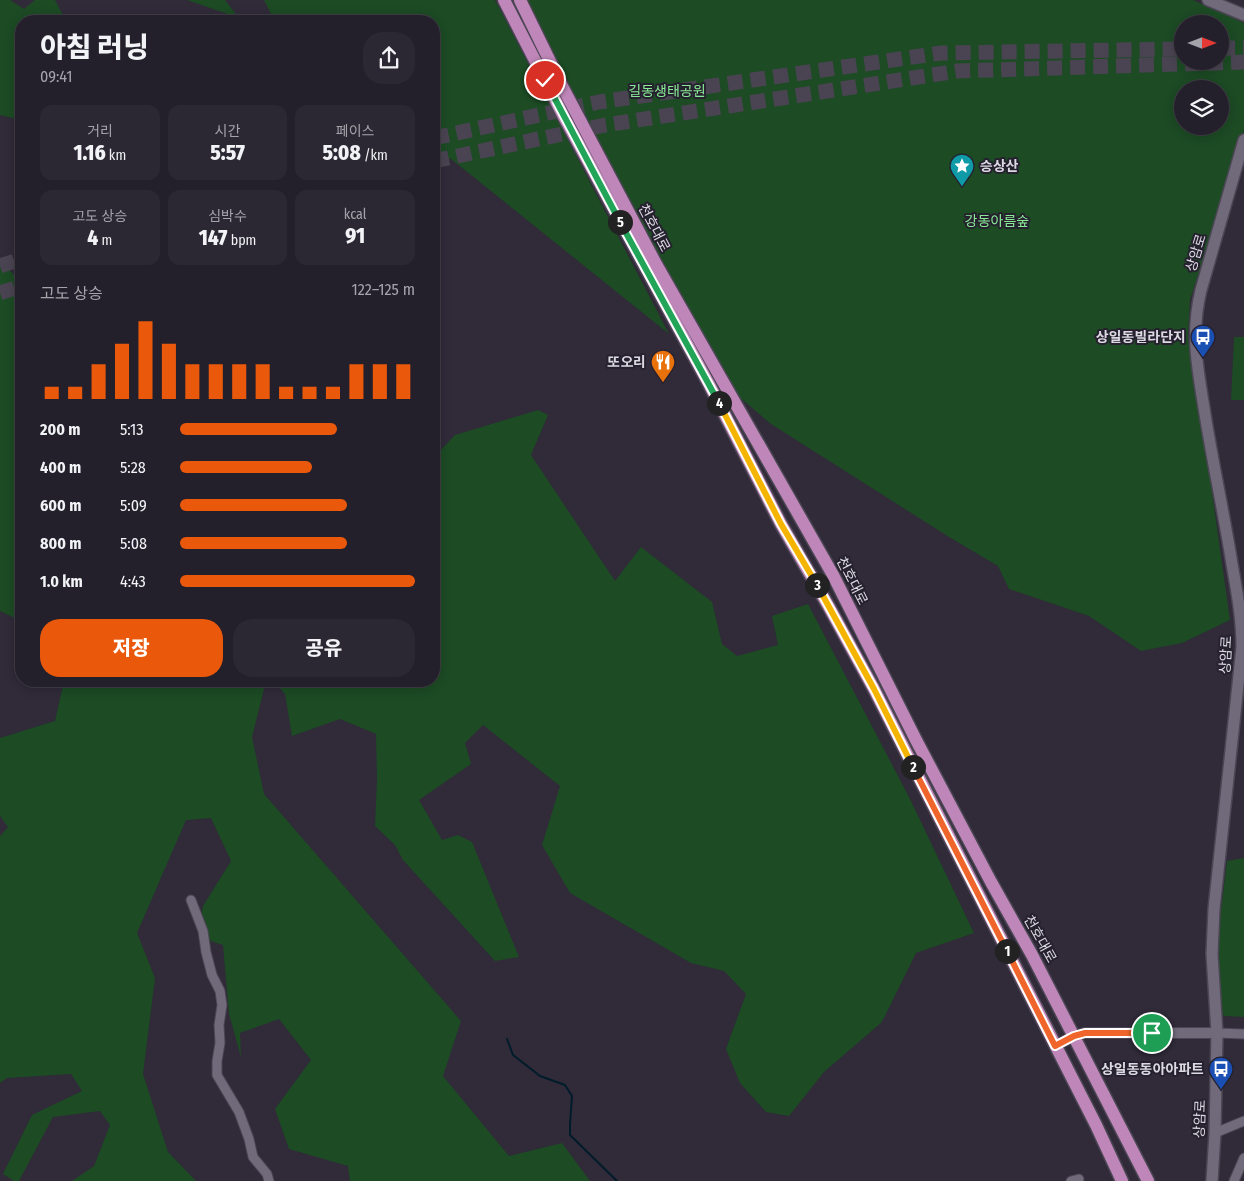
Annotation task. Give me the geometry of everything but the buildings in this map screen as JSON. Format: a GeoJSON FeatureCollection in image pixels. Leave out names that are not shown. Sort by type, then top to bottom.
{"type":"FeatureCollection","features":[{"type":"Feature","properties":{"kind":"main road","name":"천호대로"},"geometry":{"type":"LineString","coordinates":[[504,0],[565,119],[709,384],[781,524],[830,607],[874,689],[1122,1181]]}},
{"type":"Feature","properties":{"kind":"main road","name":"천호대로"},"geometry":{"type":"LineString","coordinates":[[520,0],[562,86],[656,264],[833,575],[916,740],[1032,955],[1148,1181]]}},
{"type":"Feature","properties":{"kind":"main road"},"geometry":{"type":"LineString","coordinates":[[1208,0],[1244,14]]}},
{"type":"Feature","properties":{"kind":"main road","name":"상암로"},"geometry":{"type":"LineString","coordinates":[[1212,1181],[1217,1033],[1212,954],[1214,909],[1241,672],[1242,631],[1200,386],[1194,328],[1201,290],[1244,140]]}},
{"type":"Feature","properties":{"kind":"street"},"geometry":{"type":"LineString","coordinates":[[191,900],[203,931],[212,975],[220,991],[222,1005],[219,1025],[220,1043],[217,1075],[239,1112],[249,1139],[253,1157],[267,1174],[269,1181]]}},
{"type":"Feature","properties":{"kind":"street"},"geometry":{"type":"LineString","coordinates":[[1055,1046],[1074,1036],[1085,1033],[1244,1034]]}},
{"type":"Feature","properties":{"kind":"street"},"geometry":{"type":"LineString","coordinates":[[1215,1133],[1244,1121]]}},
{"type":"Feature","properties":{"kind":"street"},"geometry":{"type":"LineString","coordinates":[[1234,1181],[1244,1158]]}},
{"type":"Feature","properties":{"kind":"green space"},"geometry":{"type":"Polygon","coordinates":[[[0,0],[10,0],[24,9],[35,0],[55,0],[63,15],[15,15],[15,119],[0,115],[0,0]]]}},
{"type":"Feature","properties":{"kind":"green space"},"geometry":{"type":"Polygon","coordinates":[[[187,0],[225,0],[237,15],[230,15],[187,0]]]}},
{"type":"Feature","properties":{"kind":"green space"},"geometry":{"type":"Polygon","coordinates":[[[264,0],[495,0],[669,334],[451,159],[440,158],[440,15],[272,15],[264,0]]]}},
{"type":"Feature","properties":{"kind":"green space","name":"강동아름숲"},"geometry":{"type":"Polygon","coordinates":[[[523,0],[1193,0],[1226,15],[1174,15],[1174,70],[1229,70],[1229,16],[1244,23],[1244,130],[1190,300],[1188,335],[1230,620],[1182,643],[1141,651],[1089,616],[1009,589],[998,566],[771,424],[719,380],[523,0]]]}},
{"type":"Feature","properties":{"kind":"green space"},"geometry":{"type":"Polygon","coordinates":[[[0,260],[15,275],[15,618],[0,611],[0,260]]]}},
{"type":"Feature","properties":{"kind":"green space"},"geometry":{"type":"Polygon","coordinates":[[[1234,337],[1244,337],[1244,400],[1231,400],[1234,337]]]}},
{"type":"Feature","properties":{"kind":"green space"},"geometry":{"type":"Polygon","coordinates":[[[538,410],[548,415],[531,455],[615,581],[641,547],[712,602],[722,644],[737,656],[778,645],[772,616],[808,604],[910,799],[974,933],[916,953],[882,1022],[824,1072],[789,1116],[766,1112],[740,1083],[726,1049],[746,994],[724,971],[691,963],[570,893],[542,845],[560,786],[483,725],[465,743],[471,764],[419,800],[442,840],[458,835],[472,842],[519,957],[495,961],[403,860],[395,845],[375,826],[376,734],[340,719],[292,736],[285,694],[279,687],[440,687],[440,451],[455,435],[538,410]]]}},
{"type":"Feature","properties":{"kind":"green space"},"geometry":{"type":"Polygon","coordinates":[[[63,687],[264,687],[252,737],[264,794],[461,1021],[443,1076],[509,1156],[562,1143],[590,1181],[350,1181],[348,1166],[289,1149],[275,1109],[311,1060],[279,1019],[240,1033],[241,1057],[229,1014],[223,945],[198,937],[203,906],[231,861],[211,818],[186,820],[137,933],[155,978],[143,1074],[168,1152],[196,1181],[72,1181],[94,1166],[110,1125],[100,1111],[53,1117],[19,1181],[14,1181],[3,1174],[32,1115],[82,1091],[71,1074],[7,1078],[0,1083],[0,836],[8,827],[0,816],[0,738],[55,721],[63,687]]]}},
{"type":"Feature","properties":{"kind":"green space"},"geometry":{"type":"Polygon","coordinates":[[[1244,858],[1244,1017],[1224,1016],[1221,1012],[1217,945],[1227,861],[1244,858]]]}},
{"type":"Feature","properties":{"kind":"waterway"},"geometry":{"type":"LineString","coordinates":[[507,1039],[513,1055],[540,1076],[565,1085],[572,1096],[570,1135],[617,1181]]}},
{"type":"Feature","properties":{"kind":"tunnel"},"geometry":{"type":"LineString","coordinates":[[1229,48],[1244,48]]}},
{"type":"Feature","properties":{"kind":"tunnel"},"geometry":{"type":"LineString","coordinates":[[440,137],[599,102],[941,53],[1174,49]]}},
{"type":"Feature","properties":{"kind":"tunnel"},"geometry":{"type":"LineString","coordinates":[[440,160],[605,125],[958,71],[1244,62]]}},
{"type":"Feature","properties":{"kind":"tunnel"},"geometry":{"type":"LineString","coordinates":[[0,266],[15,261]]}},
{"type":"Feature","properties":{"kind":"tunnel"},"geometry":{"type":"LineString","coordinates":[[0,293],[15,288]]}},
{"type":"Feature","properties":{"kind":"place","name":"승상산"},"geometry":{"type":"Point","coordinates":[962,187]}},
{"type":"Feature","properties":{"kind":"place","name":"상일동빌라단지"},"geometry":{"type":"Point","coordinates":[1203,358]}},
{"type":"Feature","properties":{"kind":"place","name":"또오리"},"geometry":{"type":"Point","coordinates":[663,383]}},
{"type":"Feature","properties":{"kind":"place","name":"상일동동아아파트"},"geometry":{"type":"Point","coordinates":[1221,1090]}},
{"type":"Feature","properties":{"kind":"route"},"geometry":{"type":"LineString","coordinates":[[545,80],[637,254],[709,384],[781,524],[830,607],[874,689],[1055,1046],[1074,1036],[1085,1033],[1152,1033]]}},
{"type":"Feature","properties":{"kind":"park label","name":"길동생태공원"},"geometry":{"type":"Point","coordinates":[667,91]}}]}
